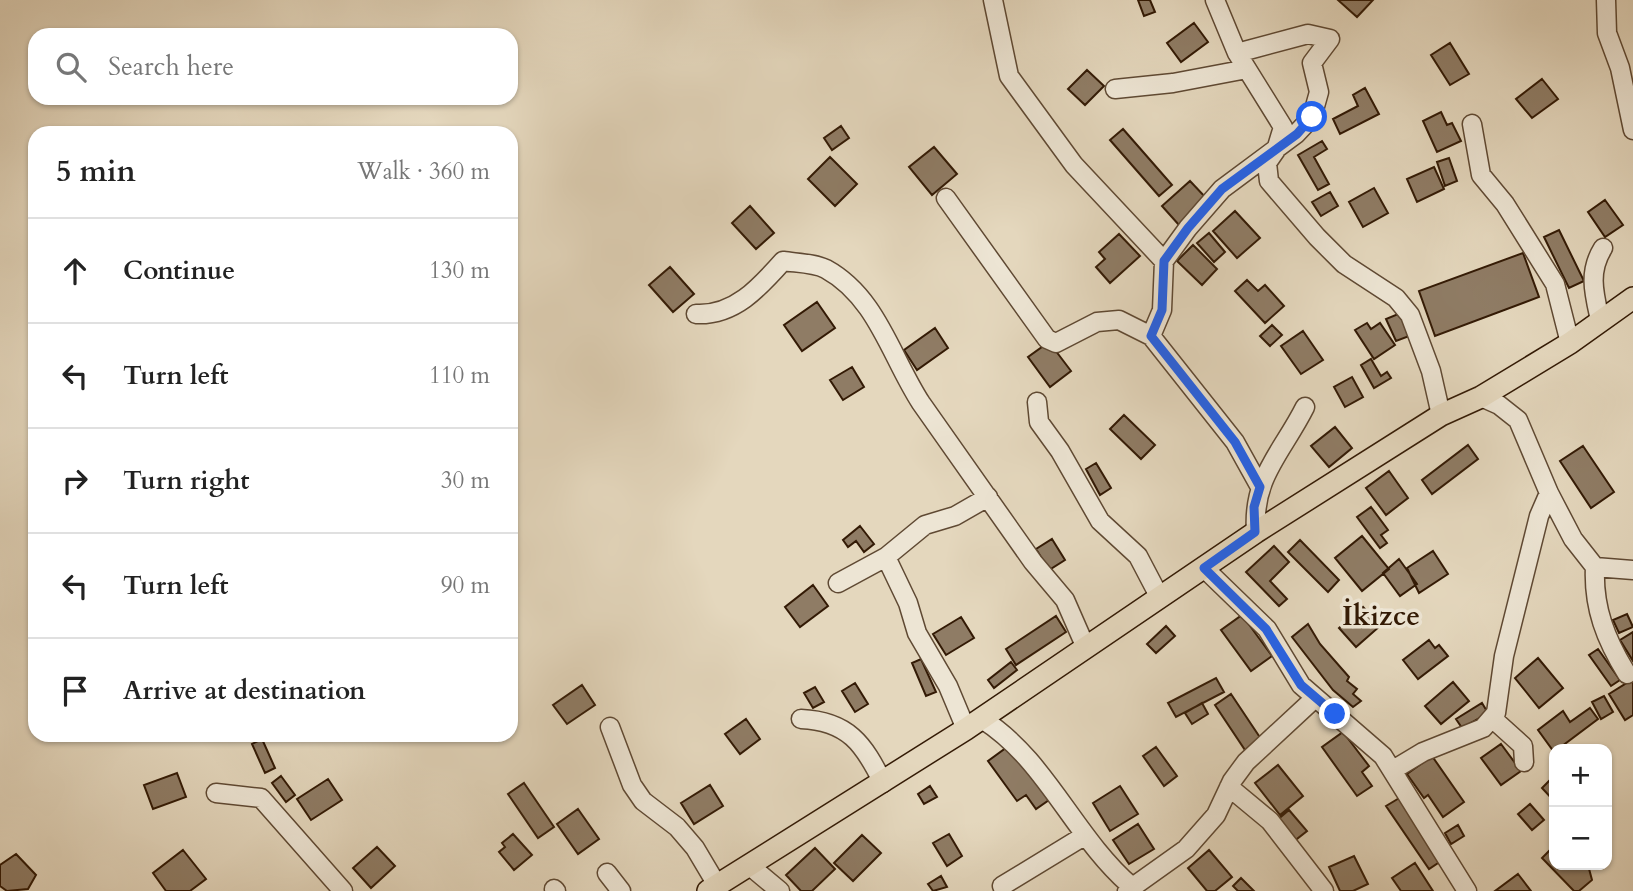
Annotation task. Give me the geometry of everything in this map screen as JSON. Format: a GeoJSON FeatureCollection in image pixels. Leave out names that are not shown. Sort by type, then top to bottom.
{"type":"FeatureCollection","features":[{"type":"Feature","properties":{"kind":"main road"},"geometry":{"type":"LineString","coordinates":[[713,888],[974,724],[1255,532],[1441,415],[1481,397],[1570,343],[1633,298]]}},
{"type":"Feature","properties":{"kind":"street"},"geometry":{"type":"LineString","coordinates":[[993,0],[1009,76],[1074,165],[1164,261]]}},
{"type":"Feature","properties":{"kind":"street"},"geometry":{"type":"LineString","coordinates":[[1215,0],[1237,53],[1283,127],[1276,150],[1267,163],[1269,181],[1283,200],[1344,264],[1396,298],[1410,315],[1431,371],[1441,415]]}},
{"type":"Feature","properties":{"kind":"street"},"geometry":{"type":"LineString","coordinates":[[1606,0],[1607,33],[1620,68],[1633,130]]}},
{"type":"Feature","properties":{"kind":"street"},"geometry":{"type":"LineString","coordinates":[[1151,336],[1162,310],[1164,261],[1222,189],[1276,150],[1312,117],[1319,92],[1312,63],[1330,39],[1308,34],[1237,53]]}},
{"type":"Feature","properties":{"kind":"street"},"geometry":{"type":"LineString","coordinates":[[1115,89],[1173,83],[1247,69]]}},
{"type":"Feature","properties":{"kind":"street"},"geometry":{"type":"LineString","coordinates":[[1472,124],[1481,175],[1505,204],[1555,284],[1570,343]]}},
{"type":"Feature","properties":{"kind":"street"},"geometry":{"type":"LineString","coordinates":[[946,198],[1046,339],[1056,343],[1097,321],[1119,320],[1151,336],[1235,442],[1260,487]]}},
{"type":"Feature","properties":{"kind":"street"},"geometry":{"type":"LineString","coordinates":[[1600,320],[1592,283],[1595,261],[1603,248]]}},
{"type":"Feature","properties":{"kind":"street"},"geometry":{"type":"LineString","coordinates":[[696,314],[714,314],[743,301],[783,261],[824,268],[862,298],[884,330],[904,376],[1033,562],[1065,600],[1086,648]]}},
{"type":"Feature","properties":{"kind":"street"},"geometry":{"type":"LineString","coordinates":[[1481,397],[1499,405],[1518,420],[1549,493],[1573,539],[1595,567],[1593,593],[1601,623],[1627,674]]}},
{"type":"Feature","properties":{"kind":"street"},"geometry":{"type":"LineString","coordinates":[[1037,402],[1039,422],[1060,451],[1100,521],[1138,556],[1160,598]]}},
{"type":"Feature","properties":{"kind":"street"},"geometry":{"type":"LineString","coordinates":[[1255,532],[1254,507],[1260,487],[1269,465],[1305,407]]}},
{"type":"Feature","properties":{"kind":"street"},"geometry":{"type":"LineString","coordinates":[[1393,771],[1423,752],[1483,728],[1496,713],[1504,656],[1539,516],[1549,493]]}},
{"type":"Feature","properties":{"kind":"street"},"geometry":{"type":"LineString","coordinates":[[838,583],[886,557],[925,525],[956,516],[988,497]]}},
{"type":"Feature","properties":{"kind":"street"},"geometry":{"type":"LineString","coordinates":[[886,557],[908,603],[918,633],[948,686],[974,724],[1000,730],[1032,764],[1084,836],[1129,888],[1186,849],[1216,815],[1229,787],[1246,762],[1315,698]]}},
{"type":"Feature","properties":{"kind":"street"},"geometry":{"type":"LineString","coordinates":[[1595,567],[1633,570]]}},
{"type":"Feature","properties":{"kind":"street"},"geometry":{"type":"LineString","coordinates":[[1204,568],[1266,629],[1301,685],[1365,738],[1393,771],[1466,891]]}},
{"type":"Feature","properties":{"kind":"street"},"geometry":{"type":"LineString","coordinates":[[1492,718],[1523,746],[1524,762]]}},
{"type":"Feature","properties":{"kind":"street"},"geometry":{"type":"LineString","coordinates":[[801,719],[823,720],[840,727],[869,755],[883,783]]}},
{"type":"Feature","properties":{"kind":"street"},"geometry":{"type":"LineString","coordinates":[[610,727],[632,785],[643,801],[677,827],[695,848],[713,888]]}},
{"type":"Feature","properties":{"kind":"street"},"geometry":{"type":"LineString","coordinates":[[1229,787],[1270,821],[1324,891]]}},
{"type":"Feature","properties":{"kind":"street"},"geometry":{"type":"LineString","coordinates":[[215,793],[261,798],[343,891]]}},
{"type":"Feature","properties":{"kind":"street"},"geometry":{"type":"LineString","coordinates":[[1002,886],[1084,836]]}},
{"type":"Feature","properties":{"kind":"street"},"geometry":{"type":"LineString","coordinates":[[750,866],[780,891]]}},
{"type":"Feature","properties":{"kind":"street"},"geometry":{"type":"LineString","coordinates":[[607,873],[621,891]]}},
{"type":"Feature","properties":{"kind":"building"},"geometry":{"type":"Polygon","coordinates":[[[1138,0],[1150,0],[1155,12],[1144,16],[1138,0]]]}},
{"type":"Feature","properties":{"kind":"building"},"geometry":{"type":"Polygon","coordinates":[[[1338,0],[1373,0],[1357,17],[1338,0]]]}},
{"type":"Feature","properties":{"kind":"building"},"geometry":{"type":"Polygon","coordinates":[[[1194,23],[1208,42],[1181,62],[1167,43],[1194,23]]]}},
{"type":"Feature","properties":{"kind":"building"},"geometry":{"type":"Polygon","coordinates":[[[1450,43],[1469,74],[1450,85],[1431,55],[1450,43]]]}},
{"type":"Feature","properties":{"kind":"building"},"geometry":{"type":"Polygon","coordinates":[[[1087,70],[1104,86],[1085,105],[1068,89],[1087,70]]]}},
{"type":"Feature","properties":{"kind":"building"},"geometry":{"type":"Polygon","coordinates":[[[1542,79],[1558,99],[1532,118],[1516,99],[1542,79]]]}},
{"type":"Feature","properties":{"kind":"building"},"geometry":{"type":"Polygon","coordinates":[[[1365,88],[1379,114],[1340,134],[1333,119],[1358,106],[1353,95],[1365,88]]]}},
{"type":"Feature","properties":{"kind":"building"},"geometry":{"type":"Polygon","coordinates":[[[1441,112],[1447,125],[1452,123],[1461,141],[1437,152],[1423,121],[1441,112]]]}},
{"type":"Feature","properties":{"kind":"building"},"geometry":{"type":"Polygon","coordinates":[[[841,126],[849,138],[832,150],[824,138],[841,126]]]}},
{"type":"Feature","properties":{"kind":"building"},"geometry":{"type":"Polygon","coordinates":[[[1123,129],[1172,185],[1159,196],[1110,140],[1123,129]]]}},
{"type":"Feature","properties":{"kind":"building"},"geometry":{"type":"Polygon","coordinates":[[[1322,141],[1327,149],[1314,157],[1329,184],[1318,190],[1298,155],[1322,141]]]}},
{"type":"Feature","properties":{"kind":"building"},"geometry":{"type":"Polygon","coordinates":[[[934,147],[957,174],[932,195],[909,167],[934,147]]]}},
{"type":"Feature","properties":{"kind":"building"},"geometry":{"type":"Polygon","coordinates":[[[830,157],[857,184],[835,206],[808,179],[830,157]]]}},
{"type":"Feature","properties":{"kind":"building"},"geometry":{"type":"Polygon","coordinates":[[[1449,158],[1457,181],[1445,186],[1437,162],[1449,158]]]}},
{"type":"Feature","properties":{"kind":"building"},"geometry":{"type":"Polygon","coordinates":[[[1434,167],[1444,189],[1417,202],[1407,179],[1434,167]]]}},
{"type":"Feature","properties":{"kind":"building"},"geometry":{"type":"Polygon","coordinates":[[[1190,181],[1207,199],[1179,225],[1162,206],[1190,181]]]}},
{"type":"Feature","properties":{"kind":"building"},"geometry":{"type":"Polygon","coordinates":[[[1374,188],[1388,213],[1363,227],[1349,202],[1374,188]]]}},
{"type":"Feature","properties":{"kind":"building"},"geometry":{"type":"Polygon","coordinates":[[[1330,192],[1338,206],[1321,216],[1312,202],[1330,192]]]}},
{"type":"Feature","properties":{"kind":"building"},"geometry":{"type":"Polygon","coordinates":[[[1605,200],[1623,225],[1605,237],[1588,212],[1605,200]]]}},
{"type":"Feature","properties":{"kind":"building"},"geometry":{"type":"Polygon","coordinates":[[[750,206],[774,233],[756,249],[732,223],[750,206]]]}},
{"type":"Feature","properties":{"kind":"building"},"geometry":{"type":"Polygon","coordinates":[[[1235,211],[1260,238],[1237,258],[1213,231],[1235,211]]]}},
{"type":"Feature","properties":{"kind":"building"},"geometry":{"type":"Polygon","coordinates":[[[1559,230],[1584,281],[1569,288],[1544,237],[1559,230]]]}},
{"type":"Feature","properties":{"kind":"building"},"geometry":{"type":"Polygon","coordinates":[[[1209,233],[1225,252],[1214,262],[1197,243],[1209,233]]]}},
{"type":"Feature","properties":{"kind":"building"},"geometry":{"type":"Polygon","coordinates":[[[1119,234],[1140,256],[1110,283],[1096,267],[1105,259],[1099,252],[1119,234]]]}},
{"type":"Feature","properties":{"kind":"building"},"geometry":{"type":"Polygon","coordinates":[[[1193,245],[1217,269],[1202,285],[1177,261],[1193,245]]]}},
{"type":"Feature","properties":{"kind":"building"},"geometry":{"type":"Polygon","coordinates":[[[1523,253],[1539,297],[1435,336],[1419,291],[1523,253]]]}},
{"type":"Feature","properties":{"kind":"building"},"geometry":{"type":"Polygon","coordinates":[[[670,267],[694,294],[673,312],[649,285],[670,267]]]}},
{"type":"Feature","properties":{"kind":"building"},"geometry":{"type":"Polygon","coordinates":[[[1247,280],[1258,291],[1265,285],[1284,306],[1265,323],[1235,291],[1247,280]]]}},
{"type":"Feature","properties":{"kind":"building"},"geometry":{"type":"Polygon","coordinates":[[[817,302],[835,328],[802,351],[784,325],[817,302]]]}},
{"type":"Feature","properties":{"kind":"building"},"geometry":{"type":"Polygon","coordinates":[[[1403,312],[1412,335],[1396,341],[1386,319],[1403,312]]]}},
{"type":"Feature","properties":{"kind":"building"},"geometry":{"type":"Polygon","coordinates":[[[1367,323],[1371,329],[1380,323],[1395,345],[1374,359],[1355,330],[1367,323]]]}},
{"type":"Feature","properties":{"kind":"building"},"geometry":{"type":"Polygon","coordinates":[[[1272,325],[1282,335],[1270,346],[1260,336],[1272,325]]]}},
{"type":"Feature","properties":{"kind":"building"},"geometry":{"type":"Polygon","coordinates":[[[935,328],[948,348],[917,370],[904,350],[935,328]]]}},
{"type":"Feature","properties":{"kind":"building"},"geometry":{"type":"Polygon","coordinates":[[[1303,331],[1323,360],[1301,374],[1281,346],[1303,331]]]}},
{"type":"Feature","properties":{"kind":"building"},"geometry":{"type":"Polygon","coordinates":[[[1049,342],[1071,371],[1050,387],[1028,357],[1049,342]]]}},
{"type":"Feature","properties":{"kind":"building"},"geometry":{"type":"Polygon","coordinates":[[[1371,359],[1381,376],[1387,372],[1391,378],[1374,388],[1361,365],[1371,359]]]}},
{"type":"Feature","properties":{"kind":"building"},"geometry":{"type":"Polygon","coordinates":[[[852,367],[864,387],[843,400],[830,380],[852,367]]]}},
{"type":"Feature","properties":{"kind":"building"},"geometry":{"type":"Polygon","coordinates":[[[1352,377],[1363,397],[1345,407],[1334,387],[1352,377]]]}},
{"type":"Feature","properties":{"kind":"building"},"geometry":{"type":"Polygon","coordinates":[[[1124,415],[1155,445],[1141,459],[1110,429],[1124,415]]]}},
{"type":"Feature","properties":{"kind":"building"},"geometry":{"type":"Polygon","coordinates":[[[1335,427],[1352,448],[1329,467],[1311,446],[1335,427]]]}},
{"type":"Feature","properties":{"kind":"building"},"geometry":{"type":"Polygon","coordinates":[[[1468,445],[1478,459],[1432,494],[1422,480],[1468,445]]]}},
{"type":"Feature","properties":{"kind":"building"},"geometry":{"type":"Polygon","coordinates":[[[1583,446],[1614,492],[1591,508],[1560,461],[1583,446]]]}},
{"type":"Feature","properties":{"kind":"building"},"geometry":{"type":"Polygon","coordinates":[[[1096,463],[1111,488],[1100,495],[1086,469],[1096,463]]]}},
{"type":"Feature","properties":{"kind":"building"},"geometry":{"type":"Polygon","coordinates":[[[1389,471],[1408,498],[1386,515],[1366,488],[1389,471]]]}},
{"type":"Feature","properties":{"kind":"building"},"geometry":{"type":"Polygon","coordinates":[[[1371,507],[1388,530],[1381,535],[1387,543],[1380,548],[1357,517],[1371,507]]]}},
{"type":"Feature","properties":{"kind":"building"},"geometry":{"type":"Polygon","coordinates":[[[860,526],[874,544],[864,552],[856,541],[848,547],[843,540],[860,526]]]}},
{"type":"Feature","properties":{"kind":"building"},"geometry":{"type":"Polygon","coordinates":[[[1362,536],[1389,569],[1362,591],[1335,558],[1362,536]]]}},
{"type":"Feature","properties":{"kind":"building"},"geometry":{"type":"Polygon","coordinates":[[[1052,539],[1065,560],[1049,570],[1036,549],[1052,539]]]}},
{"type":"Feature","properties":{"kind":"building"},"geometry":{"type":"Polygon","coordinates":[[[1300,540],[1339,580],[1328,592],[1288,552],[1300,540]]]}},
{"type":"Feature","properties":{"kind":"building"},"geometry":{"type":"Polygon","coordinates":[[[1274,546],[1289,562],[1270,581],[1287,599],[1279,606],[1246,572],[1274,546]]]}},
{"type":"Feature","properties":{"kind":"building"},"geometry":{"type":"Polygon","coordinates":[[[1433,551],[1448,574],[1419,593],[1407,568],[1433,551]]]}},
{"type":"Feature","properties":{"kind":"building"},"geometry":{"type":"Polygon","coordinates":[[[1399,559],[1417,584],[1400,596],[1383,573],[1399,559]]]}},
{"type":"Feature","properties":{"kind":"building"},"geometry":{"type":"Polygon","coordinates":[[[813,585],[828,606],[800,627],[785,607],[813,585]]]}},
{"type":"Feature","properties":{"kind":"building"},"geometry":{"type":"Polygon","coordinates":[[[1363,607],[1380,626],[1356,647],[1339,628],[1363,607]]]}},
{"type":"Feature","properties":{"kind":"building"},"geometry":{"type":"Polygon","coordinates":[[[1627,614],[1633,627],[1619,633],[1613,620],[1627,614]]]}},
{"type":"Feature","properties":{"kind":"building"},"geometry":{"type":"Polygon","coordinates":[[[1242,615],[1272,656],[1251,671],[1221,630],[1242,615]]]}},
{"type":"Feature","properties":{"kind":"building"},"geometry":{"type":"Polygon","coordinates":[[[1056,616],[1066,632],[1016,665],[1006,649],[1056,616]]]}},
{"type":"Feature","properties":{"kind":"building"},"geometry":{"type":"Polygon","coordinates":[[[961,617],[974,638],[946,655],[933,634],[961,617]]]}},
{"type":"Feature","properties":{"kind":"building"},"geometry":{"type":"Polygon","coordinates":[[[1308,624],[1320,644],[1349,677],[1347,681],[1357,689],[1353,694],[1361,701],[1353,707],[1333,690],[1292,637],[1308,624]]]}},
{"type":"Feature","properties":{"kind":"building"},"geometry":{"type":"Polygon","coordinates":[[[1166,626],[1175,636],[1156,653],[1147,644],[1166,626]]]}},
{"type":"Feature","properties":{"kind":"building"},"geometry":{"type":"Polygon","coordinates":[[[1633,632],[1633,661],[1620,640],[1633,632]]]}},
{"type":"Feature","properties":{"kind":"building"},"geometry":{"type":"Polygon","coordinates":[[[1429,640],[1435,648],[1439,645],[1448,656],[1418,679],[1403,660],[1429,640]]]}},
{"type":"Feature","properties":{"kind":"building"},"geometry":{"type":"Polygon","coordinates":[[[1598,649],[1620,680],[1611,686],[1589,655],[1598,649]]]}},
{"type":"Feature","properties":{"kind":"building"},"geometry":{"type":"Polygon","coordinates":[[[1538,658],[1563,688],[1539,708],[1515,678],[1538,658]]]}},
{"type":"Feature","properties":{"kind":"building"},"geometry":{"type":"Polygon","coordinates":[[[921,659],[936,692],[926,696],[912,663],[921,659]]]}},
{"type":"Feature","properties":{"kind":"building"},"geometry":{"type":"Polygon","coordinates":[[[1011,662],[1017,670],[994,688],[988,680],[1011,662]]]}},
{"type":"Feature","properties":{"kind":"building"},"geometry":{"type":"Polygon","coordinates":[[[1216,678],[1224,692],[1176,717],[1168,703],[1216,678]]]}},
{"type":"Feature","properties":{"kind":"building"},"geometry":{"type":"Polygon","coordinates":[[[1633,679],[1633,715],[1625,720],[1609,694],[1633,679]]]}},
{"type":"Feature","properties":{"kind":"building"},"geometry":{"type":"Polygon","coordinates":[[[1453,682],[1469,701],[1441,724],[1425,706],[1453,682]]]}},
{"type":"Feature","properties":{"kind":"building"},"geometry":{"type":"Polygon","coordinates":[[[855,683],[868,704],[855,712],[842,691],[855,683]]]}},
{"type":"Feature","properties":{"kind":"building"},"geometry":{"type":"Polygon","coordinates":[[[582,685],[595,705],[567,724],[553,705],[582,685]]]}},
{"type":"Feature","properties":{"kind":"building"},"geometry":{"type":"Polygon","coordinates":[[[815,687],[824,702],[813,708],[804,693],[815,687]]]}},
{"type":"Feature","properties":{"kind":"building"},"geometry":{"type":"Polygon","coordinates":[[[1231,694],[1263,742],[1247,753],[1215,705],[1231,694]]]}},
{"type":"Feature","properties":{"kind":"building"},"geometry":{"type":"Polygon","coordinates":[[[1604,696],[1613,712],[1601,719],[1592,702],[1604,696]]]}},
{"type":"Feature","properties":{"kind":"building"},"geometry":{"type":"Polygon","coordinates":[[[1202,703],[1208,714],[1192,724],[1185,713],[1202,703]]]}},
{"type":"Feature","properties":{"kind":"building"},"geometry":{"type":"Polygon","coordinates":[[[1482,703],[1488,713],[1462,728],[1456,719],[1482,703]]]}},
{"type":"Feature","properties":{"kind":"building"},"geometry":{"type":"Polygon","coordinates":[[[1590,708],[1598,719],[1565,744],[1549,745],[1538,730],[1563,711],[1570,722],[1590,708]]]}},
{"type":"Feature","properties":{"kind":"building"},"geometry":{"type":"Polygon","coordinates":[[[746,719],[760,739],[740,754],[725,734],[746,719]]]}},
{"type":"Feature","properties":{"kind":"building"},"geometry":{"type":"Polygon","coordinates":[[[1343,732],[1369,766],[1362,772],[1372,786],[1357,796],[1322,747],[1343,732]]]}},
{"type":"Feature","properties":{"kind":"building"},"geometry":{"type":"Polygon","coordinates":[[[263,742],[275,768],[265,773],[252,744],[263,742]]]}},
{"type":"Feature","properties":{"kind":"building"},"geometry":{"type":"Polygon","coordinates":[[[1501,744],[1521,771],[1501,785],[1481,758],[1501,744]]]}},
{"type":"Feature","properties":{"kind":"building"},"geometry":{"type":"Polygon","coordinates":[[[1010,745],[1049,800],[1036,809],[1026,795],[1017,801],[988,761],[1010,745]]]}},
{"type":"Feature","properties":{"kind":"building"},"geometry":{"type":"Polygon","coordinates":[[[1156,747],[1177,776],[1164,786],[1143,756],[1156,747]]]}},
{"type":"Feature","properties":{"kind":"building"},"geometry":{"type":"Polygon","coordinates":[[[1432,756],[1464,802],[1443,817],[1428,795],[1424,798],[1407,774],[1432,756]]]}},
{"type":"Feature","properties":{"kind":"building"},"geometry":{"type":"Polygon","coordinates":[[[1278,765],[1303,796],[1280,815],[1255,783],[1278,765]]]}},
{"type":"Feature","properties":{"kind":"building"},"geometry":{"type":"Polygon","coordinates":[[[177,773],[186,797],[153,809],[144,785],[177,773]]]}},
{"type":"Feature","properties":{"kind":"building"},"geometry":{"type":"Polygon","coordinates":[[[281,776],[295,795],[286,802],[272,783],[281,776]]]}},
{"type":"Feature","properties":{"kind":"building"},"geometry":{"type":"Polygon","coordinates":[[[328,779],[342,800],[311,820],[297,799],[328,779]]]}},
{"type":"Feature","properties":{"kind":"building"},"geometry":{"type":"Polygon","coordinates":[[[1549,781],[1549,796],[1542,788],[1549,781]]]}},
{"type":"Feature","properties":{"kind":"building"},"geometry":{"type":"Polygon","coordinates":[[[524,783],[554,827],[538,838],[508,794],[524,783]]]}},
{"type":"Feature","properties":{"kind":"building"},"geometry":{"type":"Polygon","coordinates":[[[710,785],[723,806],[694,824],[681,803],[710,785]]]}},
{"type":"Feature","properties":{"kind":"building"},"geometry":{"type":"Polygon","coordinates":[[[930,786],[937,797],[924,804],[918,794],[930,786]]]}},
{"type":"Feature","properties":{"kind":"building"},"geometry":{"type":"Polygon","coordinates":[[[1120,786],[1138,814],[1110,831],[1093,803],[1120,786]]]}},
{"type":"Feature","properties":{"kind":"building"},"geometry":{"type":"Polygon","coordinates":[[[1401,797],[1444,859],[1429,869],[1386,806],[1401,797]]]}},
{"type":"Feature","properties":{"kind":"building"},"geometry":{"type":"Polygon","coordinates":[[[1530,804],[1544,820],[1532,830],[1518,814],[1530,804]]]}},
{"type":"Feature","properties":{"kind":"building"},"geometry":{"type":"Polygon","coordinates":[[[578,809],[599,839],[578,854],[557,824],[578,809]]]}},
{"type":"Feature","properties":{"kind":"building"},"geometry":{"type":"Polygon","coordinates":[[[1289,810],[1307,831],[1293,842],[1276,821],[1289,810]]]}},
{"type":"Feature","properties":{"kind":"building"},"geometry":{"type":"Polygon","coordinates":[[[1138,824],[1154,849],[1129,864],[1113,840],[1138,824]]]}},
{"type":"Feature","properties":{"kind":"building"},"geometry":{"type":"Polygon","coordinates":[[[1458,825],[1464,836],[1451,844],[1445,833],[1458,825]]]}},
{"type":"Feature","properties":{"kind":"building"},"geometry":{"type":"Polygon","coordinates":[[[513,834],[532,855],[514,870],[499,852],[505,847],[502,843],[513,834]]]}},
{"type":"Feature","properties":{"kind":"building"},"geometry":{"type":"Polygon","coordinates":[[[949,834],[962,856],[947,866],[933,843],[949,834]]]}},
{"type":"Feature","properties":{"kind":"building"},"geometry":{"type":"Polygon","coordinates":[[[862,835],[881,853],[853,881],[834,863],[862,835]]]}},
{"type":"Feature","properties":{"kind":"building"},"geometry":{"type":"Polygon","coordinates":[[[377,847],[395,866],[371,888],[353,868],[377,847]]]}},
{"type":"Feature","properties":{"kind":"building"},"geometry":{"type":"Polygon","coordinates":[[[815,848],[835,869],[812,891],[801,891],[786,875],[815,848]]]}},
{"type":"Feature","properties":{"kind":"building"},"geometry":{"type":"Polygon","coordinates":[[[183,850],[206,879],[190,891],[166,891],[153,873],[183,850]]]}},
{"type":"Feature","properties":{"kind":"building"},"geometry":{"type":"Polygon","coordinates":[[[1209,850],[1232,877],[1215,891],[1207,891],[1188,868],[1209,850]]]}},
{"type":"Feature","properties":{"kind":"building"},"geometry":{"type":"Polygon","coordinates":[[[1549,851],[1549,865],[1542,858],[1549,851]]]}},
{"type":"Feature","properties":{"kind":"building"},"geometry":{"type":"Polygon","coordinates":[[[16,854],[36,875],[28,889],[7,891],[0,886],[0,865],[16,854]]]}},
{"type":"Feature","properties":{"kind":"building"},"geometry":{"type":"Polygon","coordinates":[[[1354,856],[1368,884],[1353,891],[1340,891],[1329,867],[1354,856]]]}},
{"type":"Feature","properties":{"kind":"building"},"geometry":{"type":"Polygon","coordinates":[[[1415,863],[1433,891],[1401,891],[1392,878],[1415,863]]]}},
{"type":"Feature","properties":{"kind":"building"},"geometry":{"type":"Polygon","coordinates":[[[1554,870],[1589,870],[1592,880],[1579,891],[1574,891],[1554,870]]]}},
{"type":"Feature","properties":{"kind":"building"},"geometry":{"type":"Polygon","coordinates":[[[1518,874],[1531,891],[1495,891],[1518,874]]]}},
{"type":"Feature","properties":{"kind":"building"},"geometry":{"type":"Polygon","coordinates":[[[941,876],[947,887],[933,891],[928,884],[941,876]]]}},
{"type":"Feature","properties":{"kind":"building"},"geometry":{"type":"Polygon","coordinates":[[[1241,878],[1254,891],[1238,891],[1233,886],[1241,878]]]}},
{"type":"Feature","properties":{"kind":"district","name":"İkizce"},"geometry":{"type":"Point","coordinates":[1381,615]}},
{"type":"Feature","properties":{"kind":"route"},"geometry":{"type":"LineString","coordinates":[[1312,117],[1297,134],[1222,189],[1188,228],[1164,261],[1162,310],[1151,336],[1235,442],[1260,487],[1254,507],[1255,532],[1204,568],[1266,629],[1301,685],[1335,714]]}}]}
